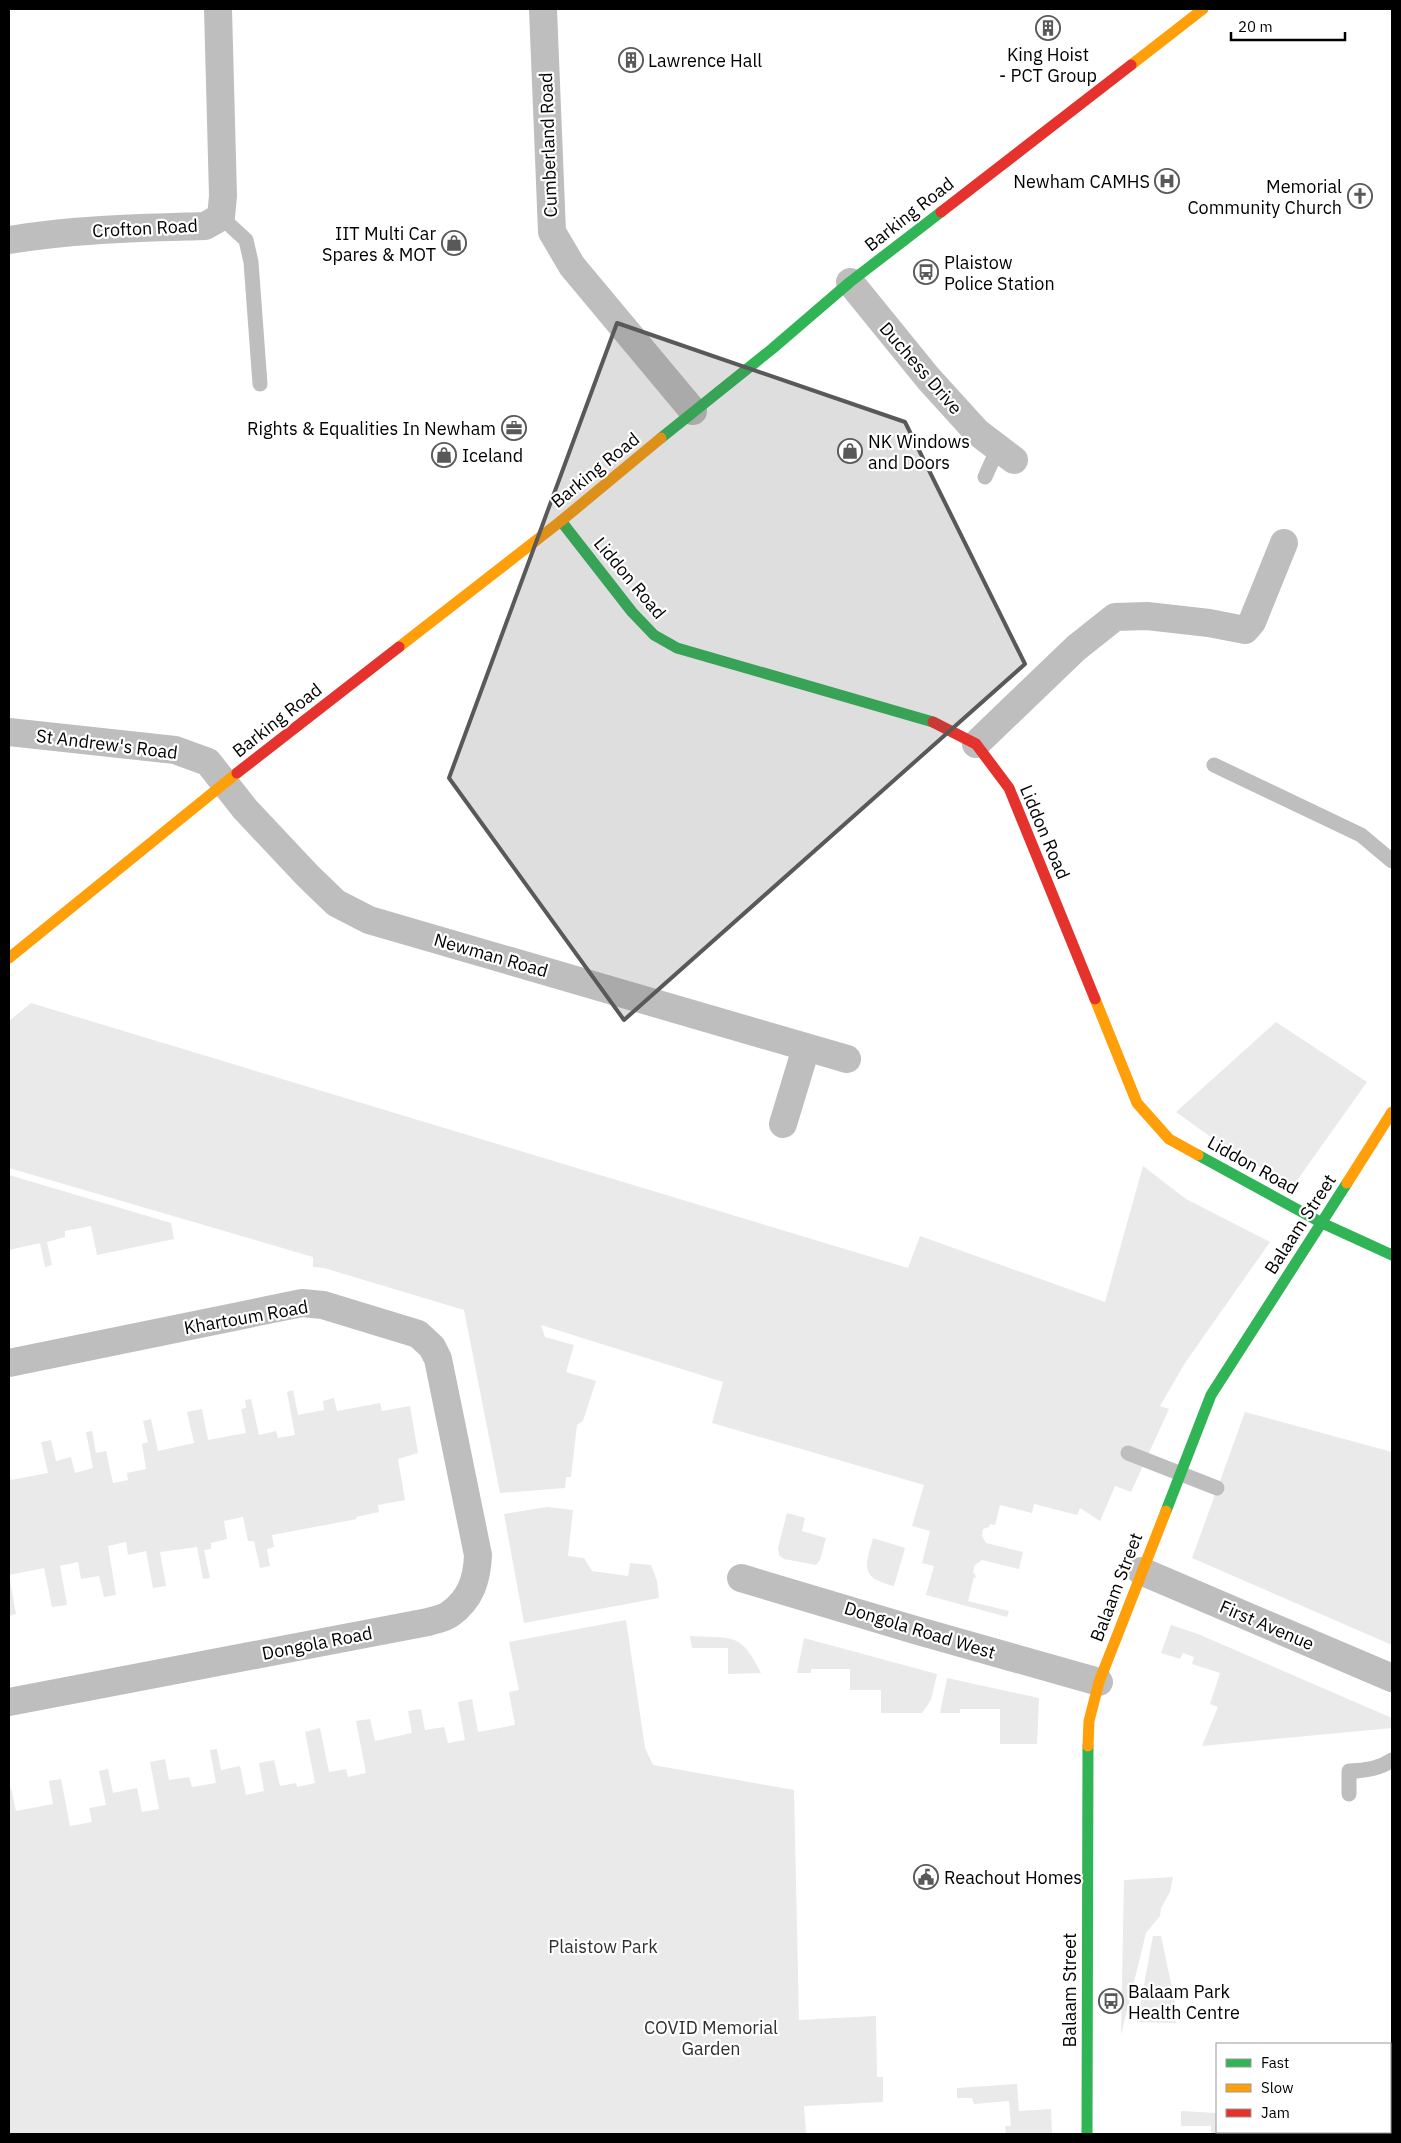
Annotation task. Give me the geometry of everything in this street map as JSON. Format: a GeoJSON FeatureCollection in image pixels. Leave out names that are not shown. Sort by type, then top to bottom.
{"type":"FeatureCollection","features":[{"type":"Feature","properties":{"kind":"main road","name":"Barking Road"},"geometry":{"type":"LineString","coordinates":[[9,958],[224,783],[561,521],[693,411],[772,349],[850,282],[1203,9]]}},
{"type":"Feature","properties":{"kind":"main road","name":"Liddon Road"},"geometry":{"type":"LineString","coordinates":[[561,521],[632,612],[654,635],[677,648],[940,724],[976,744],[1009,788],[1137,1103],[1169,1139],[1322,1223],[1392,1255]]}},
{"type":"Feature","properties":{"kind":"main road","name":"Balaam Street"},"geometry":{"type":"LineString","coordinates":[[1087,2134],[1087,1764],[1091,1708],[1141,1571],[1211,1395],[1392,1112]]}},
{"type":"Feature","properties":{"kind":"street","name":"Crofton Road"},"geometry":{"type":"LineString","coordinates":[[9,240],[47,233],[206,226],[221,217],[224,196],[218,9]]}},
{"type":"Feature","properties":{"kind":"street","name":"Cumberland Road"},"geometry":{"type":"LineString","coordinates":[[543,9],[552,232],[572,266],[693,411]]}},
{"type":"Feature","properties":{"kind":"street","name":"Duchess Drive"},"geometry":{"type":"LineString","coordinates":[[850,282],[928,378],[977,432],[1006,454]]}},
{"type":"Feature","properties":{"kind":"street"},"geometry":{"type":"LineString","coordinates":[[976,744],[1076,648],[1115,617],[1147,616],[1209,623],[1245,630],[1252,622],[1284,544]]}},
{"type":"Feature","properties":{"kind":"street","name":"St Andrew's Road"},"geometry":{"type":"LineString","coordinates":[[9,732],[175,750],[208,762],[224,783]]}},
{"type":"Feature","properties":{"kind":"street","name":"Newman Road"},"geometry":{"type":"LineString","coordinates":[[224,783],[278,846],[336,903],[369,920],[847,1059]]}},
{"type":"Feature","properties":{"kind":"street"},"geometry":{"type":"LineString","coordinates":[[783,1124],[806,1048]]}},
{"type":"Feature","properties":{"kind":"street","name":"Khartoum Road"},"geometry":{"type":"LineString","coordinates":[[9,1363],[302,1303],[323,1305],[418,1334],[432,1347],[438,1359],[457,1448]]}},
{"type":"Feature","properties":{"kind":"street","name":"Dongola Road"},"geometry":{"type":"LineString","coordinates":[[9,1702],[428,1622],[450,1614],[470,1593],[477,1576],[478,1555],[457,1448]]}},
{"type":"Feature","properties":{"kind":"street","name":"First Avenue"},"geometry":{"type":"LineString","coordinates":[[1141,1571],[1392,1678]]}},
{"type":"Feature","properties":{"kind":"street","name":"Dongola Road West"},"geometry":{"type":"LineString","coordinates":[[742,1578],[915,1630],[1099,1682]]}},
{"type":"Feature","properties":{"kind":"lane"},"geometry":{"type":"LineString","coordinates":[[221,217],[246,240],[251,262],[260,384]]}},
{"type":"Feature","properties":{"kind":"lane","name":"Duchess Drive"},"geometry":{"type":"LineString","coordinates":[[985,477],[1006,454]]}},
{"type":"Feature","properties":{"kind":"lane"},"geometry":{"type":"LineString","coordinates":[[1214,765],[1361,835],[1392,861]]}},
{"type":"Feature","properties":{"kind":"lane"},"geometry":{"type":"LineString","coordinates":[[1128,1453],[1217,1488]]}},
{"type":"Feature","properties":{"kind":"lane"},"geometry":{"type":"LineString","coordinates":[[1349,1794],[1349,1771],[1365,1770],[1385,1765],[1392,1760]]}},
{"type":"Feature","properties":{"kind":"highlighted area"},"geometry":{"type":"Polygon","coordinates":[[[617,323],[905,422],[1025,664],[624,1020],[449,778],[617,323]]]}},
{"type":"Feature","properties":{"kind":"green space"},"geometry":{"type":"Polygon","coordinates":[[[31,1003],[908,1268],[920,1236],[1105,1302],[1143,1166],[1186,1199],[1270,1242],[1185,1363],[1160,1406],[1169,1409],[1131,1492],[1115,1486],[1100,1521],[1080,1508],[1077,1515],[1034,1504],[1032,1513],[1000,1505],[995,1525],[990,1524],[989,1527],[983,1529],[982,1536],[986,1543],[1023,1552],[1019,1569],[982,1560],[975,1565],[973,1572],[977,1578],[974,1577],[968,1601],[1009,1611],[1007,1617],[926,1595],[934,1566],[922,1563],[930,1531],[912,1526],[924,1485],[712,1423],[723,1382],[541,1325],[545,1337],[574,1345],[566,1372],[596,1381],[583,1421],[577,1425],[571,1477],[566,1477],[565,1488],[500,1493],[464,1310],[324,1268],[313,1267],[313,1257],[9,1168],[9,1021],[31,1003]]]}},
{"type":"Feature","properties":{"kind":"green space"},"geometry":{"type":"Polygon","coordinates":[[[1276,1022],[1367,1082],[1293,1186],[1226,1148],[1176,1112],[1276,1022]]]}},
{"type":"Feature","properties":{"kind":"green space"},"geometry":{"type":"Polygon","coordinates":[[[9,1175],[171,1223],[174,1239],[97,1255],[91,1226],[65,1231],[65,1237],[47,1242],[52,1265],[45,1267],[40,1243],[9,1250],[9,1175]]]}},
{"type":"Feature","properties":{"kind":"green space"},"geometry":{"type":"Polygon","coordinates":[[[293,1390],[298,1415],[324,1410],[323,1401],[334,1398],[337,1411],[380,1403],[382,1411],[410,1406],[418,1453],[398,1459],[405,1500],[378,1505],[379,1512],[356,1517],[357,1519],[272,1535],[274,1547],[267,1549],[270,1566],[260,1568],[254,1541],[248,1541],[243,1517],[224,1521],[227,1539],[211,1543],[211,1549],[204,1550],[210,1578],[203,1579],[197,1547],[160,1552],[166,1586],[153,1588],[146,1551],[128,1555],[126,1542],[108,1546],[116,1595],[104,1597],[99,1576],[81,1579],[78,1562],[60,1566],[67,1605],[52,1607],[44,1568],[9,1575],[9,1473],[11,1480],[48,1473],[41,1442],[51,1440],[56,1461],[71,1457],[75,1473],[93,1468],[86,1432],[92,1431],[96,1453],[106,1451],[113,1483],[128,1480],[127,1473],[146,1469],[142,1444],[148,1442],[143,1421],[151,1419],[158,1451],[194,1443],[187,1412],[202,1409],[208,1440],[246,1433],[241,1409],[246,1408],[245,1400],[251,1399],[259,1435],[276,1431],[278,1438],[295,1435],[287,1392],[293,1390]]]}},
{"type":"Feature","properties":{"kind":"green space"},"geometry":{"type":"Polygon","coordinates":[[[1245,1412],[1392,1452],[1392,1645],[1192,1558],[1245,1412]]]}},
{"type":"Feature","properties":{"kind":"green space"},"geometry":{"type":"Polygon","coordinates":[[[547,1507],[573,1510],[568,1556],[584,1558],[592,1571],[628,1576],[630,1563],[651,1565],[657,1581],[659,1598],[524,1623],[504,1514],[547,1507]]]}},
{"type":"Feature","properties":{"kind":"green space"},"geometry":{"type":"Polygon","coordinates":[[[787,1513],[805,1518],[802,1531],[826,1538],[820,1560],[816,1565],[784,1559],[779,1555],[778,1548],[787,1513]]]}},
{"type":"Feature","properties":{"kind":"green space"},"geometry":{"type":"Polygon","coordinates":[[[873,1538],[905,1548],[894,1586],[883,1583],[870,1575],[867,1564],[873,1538]]]}},
{"type":"Feature","properties":{"kind":"green space"},"geometry":{"type":"Polygon","coordinates":[[[9,1575],[16,1614],[9,1616],[9,1575]]]}},
{"type":"Feature","properties":{"kind":"green space","name":"Plaistow Park"},"geometry":{"type":"Polygon","coordinates":[[[626,1620],[645,1748],[653,1765],[794,1790],[799,2020],[876,2016],[877,2077],[883,2077],[883,2102],[804,2106],[806,2134],[9,2134],[9,1789],[11,1788],[16,1811],[53,1804],[49,1781],[61,1779],[70,1826],[92,1822],[89,1808],[106,1805],[99,1771],[108,1769],[113,1793],[137,1788],[142,1812],[159,1809],[150,1762],[165,1759],[169,1780],[189,1777],[192,1787],[216,1783],[210,1750],[217,1749],[221,1770],[240,1766],[246,1795],[264,1791],[259,1763],[274,1760],[280,1786],[296,1783],[297,1787],[315,1783],[305,1732],[320,1728],[329,1772],[346,1769],[348,1777],[366,1773],[356,1721],[370,1719],[375,1741],[412,1733],[408,1711],[421,1709],[425,1730],[444,1727],[448,1743],[465,1740],[458,1702],[472,1699],[478,1732],[515,1725],[509,1692],[519,1690],[509,1642],[626,1620]]]}},
{"type":"Feature","properties":{"kind":"green space"},"geometry":{"type":"Polygon","coordinates":[[[1171,1625],[1198,1634],[1392,1718],[1392,1728],[1202,1746],[1218,1707],[1210,1704],[1220,1673],[1192,1664],[1194,1657],[1183,1653],[1180,1659],[1161,1653],[1171,1625]]]}},
{"type":"Feature","properties":{"kind":"green space"},"geometry":{"type":"Polygon","coordinates":[[[690,1636],[734,1640],[747,1650],[761,1673],[728,1674],[728,1648],[692,1648],[690,1636]]]}},
{"type":"Feature","properties":{"kind":"green space"},"geometry":{"type":"Polygon","coordinates":[[[804,1638],[937,1674],[931,1700],[922,1713],[881,1713],[881,1690],[850,1690],[850,1669],[811,1669],[811,1673],[797,1673],[804,1638]]]}},
{"type":"Feature","properties":{"kind":"green space"},"geometry":{"type":"Polygon","coordinates":[[[947,1678],[1039,1698],[1037,1744],[1000,1744],[1000,1709],[960,1709],[960,1713],[940,1713],[947,1678]]]}},
{"type":"Feature","properties":{"kind":"green space"},"geometry":{"type":"Polygon","coordinates":[[[1173,1877],[1170,1892],[1161,1908],[1160,1916],[1146,1933],[1121,2035],[1124,1880],[1173,1877]]]}},
{"type":"Feature","properties":{"kind":"green space"},"geometry":{"type":"Polygon","coordinates":[[[1153,1936],[1161,1936],[1176,2007],[1176,2023],[1137,2022],[1153,1936]]]}},
{"type":"Feature","properties":{"kind":"green space"},"geometry":{"type":"Polygon","coordinates":[[[1017,2084],[1019,2111],[1051,2109],[1052,2134],[1006,2134],[1005,2126],[1011,2126],[1009,2101],[974,2104],[972,2098],[957,2098],[957,2088],[1017,2084]]]}},
{"type":"Feature","properties":{"kind":"green space"},"geometry":{"type":"Polygon","coordinates":[[[1181,2111],[1216,2113],[1216,2133],[1247,2134],[1211,2134],[1211,2126],[1181,2126],[1181,2111]]]}},
{"type":"Feature","properties":{"kind":"traffic: fast"},"geometry":{"type":"LineString","coordinates":[[661,438],[772,349],[850,282],[941,212]]}},
{"type":"Feature","properties":{"kind":"traffic: fast"},"geometry":{"type":"LineString","coordinates":[[561,521],[632,612],[654,635],[677,648],[933,722]]}},
{"type":"Feature","properties":{"kind":"traffic: fast"},"geometry":{"type":"LineString","coordinates":[[1198,1155],[1322,1223],[1392,1255]]}},
{"type":"Feature","properties":{"kind":"traffic: fast"},"geometry":{"type":"LineString","coordinates":[[1166,1511],[1211,1395],[1347,1183]]}},
{"type":"Feature","properties":{"kind":"traffic: fast"},"geometry":{"type":"LineString","coordinates":[[1087,2134],[1088,1746]]}},
{"type":"Feature","properties":{"kind":"traffic: slow"},"geometry":{"type":"LineString","coordinates":[[1131,65],[1203,9]]}},
{"type":"Feature","properties":{"kind":"traffic: slow"},"geometry":{"type":"LineString","coordinates":[[399,647],[561,521],[661,438]]}},
{"type":"Feature","properties":{"kind":"traffic: slow"},"geometry":{"type":"LineString","coordinates":[[9,958],[237,773]]}},
{"type":"Feature","properties":{"kind":"traffic: slow"},"geometry":{"type":"LineString","coordinates":[[1095,999],[1137,1103],[1169,1139],[1198,1155]]}},
{"type":"Feature","properties":{"kind":"traffic: slow"},"geometry":{"type":"LineString","coordinates":[[1347,1183],[1392,1112]]}},
{"type":"Feature","properties":{"kind":"traffic: slow"},"geometry":{"type":"LineString","coordinates":[[1088,1746],[1089,1721],[1099,1682],[1166,1511]]}},
{"type":"Feature","properties":{"kind":"traffic: jam"},"geometry":{"type":"LineString","coordinates":[[941,212],[1131,65]]}},
{"type":"Feature","properties":{"kind":"traffic: jam"},"geometry":{"type":"LineString","coordinates":[[237,773],[399,647]]}},
{"type":"Feature","properties":{"kind":"traffic: jam"},"geometry":{"type":"LineString","coordinates":[[933,722],[976,744],[1009,788],[1095,999]]}},
{"type":"Feature","properties":{"kind":"place","name":"King Hoist - PCT Group"},"geometry":{"type":"Point","coordinates":[1048,28]}},
{"type":"Feature","properties":{"kind":"place","name":"Lawrence Hall"},"geometry":{"type":"Point","coordinates":[631,60]}},
{"type":"Feature","properties":{"kind":"place","name":"Newham CAMHS"},"geometry":{"type":"Point","coordinates":[1167,181]}},
{"type":"Feature","properties":{"kind":"place","name":"Memorial Community Church"},"geometry":{"type":"Point","coordinates":[1360,196]}},
{"type":"Feature","properties":{"kind":"place","name":"IIT Multi Car Spares & MOT"},"geometry":{"type":"Point","coordinates":[454,243]}},
{"type":"Feature","properties":{"kind":"place","name":"Plaistow Police Station"},"geometry":{"type":"Point","coordinates":[926,272]}},
{"type":"Feature","properties":{"kind":"place","name":"Rights & Equalities In Newham"},"geometry":{"type":"Point","coordinates":[514,428]}},
{"type":"Feature","properties":{"kind":"place","name":"NK Windows and Doors"},"geometry":{"type":"Point","coordinates":[850,451]}},
{"type":"Feature","properties":{"kind":"place","name":"Iceland"},"geometry":{"type":"Point","coordinates":[444,455]}},
{"type":"Feature","properties":{"kind":"place","name":"Reachout Homes"},"geometry":{"type":"Point","coordinates":[926,1877]}},
{"type":"Feature","properties":{"kind":"place","name":"Balaam Park Health Centre"},"geometry":{"type":"Point","coordinates":[1111,2001]}},
{"type":"Feature","properties":{"kind":"park label","name":"COVID Memorial Garden"},"geometry":{"type":"Point","coordinates":[711,2037]}}]}
